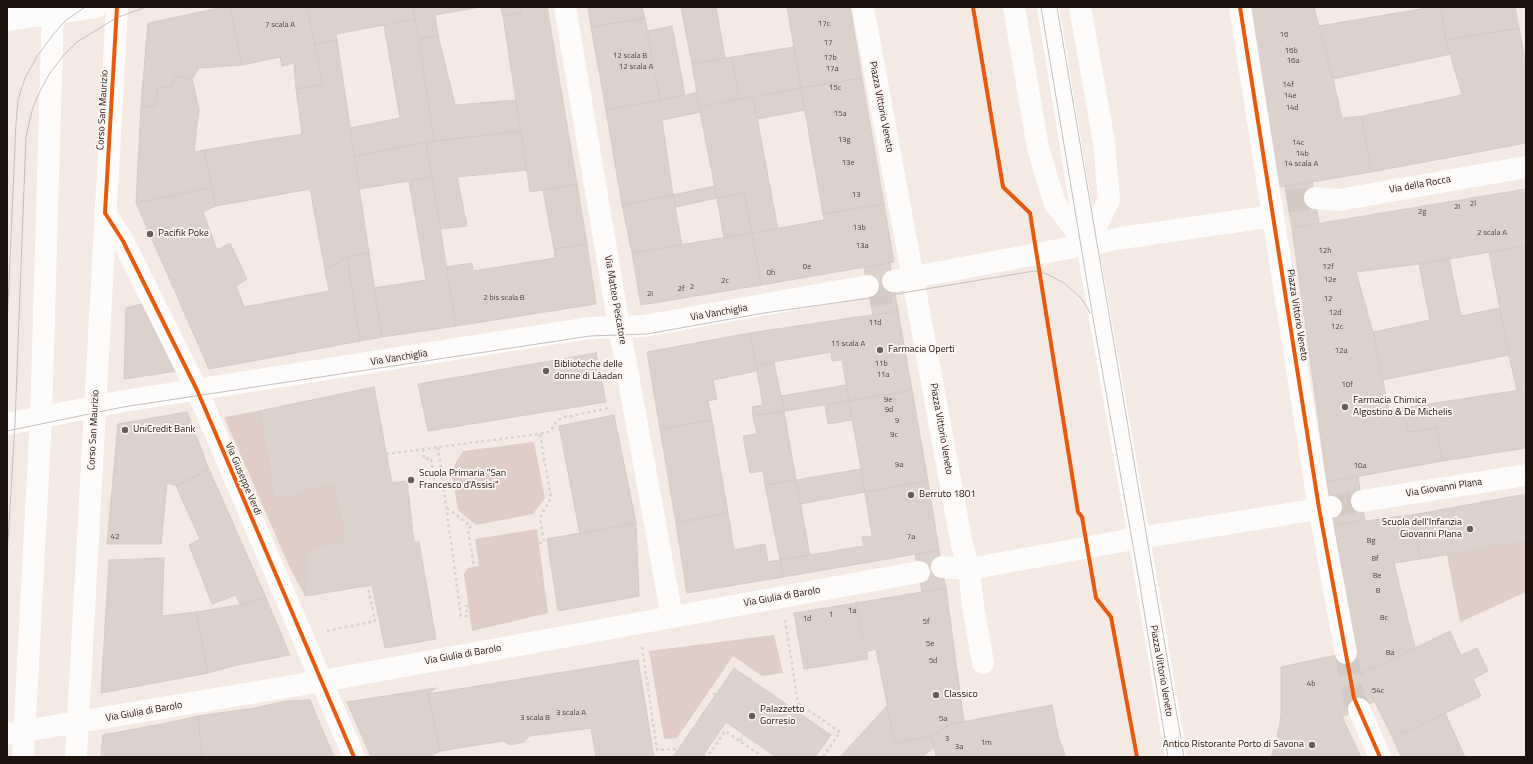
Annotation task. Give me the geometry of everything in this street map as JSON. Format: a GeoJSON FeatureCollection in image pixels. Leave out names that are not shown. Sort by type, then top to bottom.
{"type":"FeatureCollection","features":[{"type":"Feature","properties":{"kind":"street"},"geometry":{"type":"LineString","coordinates":[[7,20],[53,11],[96,7]]}},
{"type":"Feature","properties":{"kind":"street","name":"Corso San Maurizio"},"geometry":{"type":"LineString","coordinates":[[76,757],[117,7]]}},
{"type":"Feature","properties":{"kind":"street","name":"Via Matteo Pescatore"},"geometry":{"type":"LineString","coordinates":[[565,7],[619,326],[672,617]]}},
{"type":"Feature","properties":{"kind":"street","name":"Piazza Vittorio Veneto"},"geometry":{"type":"LineString","coordinates":[[862,7],[904,285],[962,545],[969,569],[973,606],[983,663]]}},
{"type":"Feature","properties":{"kind":"street","name":"Piazza Vittorio Veneto"},"geometry":{"type":"LineString","coordinates":[[1014,7],[1038,148],[1055,204],[1087,244]]}},
{"type":"Feature","properties":{"kind":"street","name":"Piazza Vittorio Veneto"},"geometry":{"type":"LineString","coordinates":[[1048,7],[1087,244],[1176,757]]}},
{"type":"Feature","properties":{"kind":"street"},"geometry":{"type":"LineString","coordinates":[[1080,7],[1104,142],[1109,200],[1087,244]]}},
{"type":"Feature","properties":{"kind":"street","name":"Piazza Vittorio Veneto"},"geometry":{"type":"LineString","coordinates":[[1240,7],[1280,209],[1346,653]]}},
{"type":"Feature","properties":{"kind":"street"},"geometry":{"type":"LineString","coordinates":[[23,757],[16,733],[42,419],[53,11]]}},
{"type":"Feature","properties":{"kind":"street","name":"Via della Rocca"},"geometry":{"type":"LineString","coordinates":[[1315,198],[1339,200],[1526,167]]}},
{"type":"Feature","properties":{"kind":"street"},"geometry":{"type":"LineString","coordinates":[[904,285],[924,288],[941,272],[1280,209]]}},
{"type":"Feature","properties":{"kind":"street","name":"Via Giuseppe Verdi"},"geometry":{"type":"LineString","coordinates":[[106,213],[123,241],[197,390],[354,757]]}},
{"type":"Feature","properties":{"kind":"street","name":"Via Vanchiglia"},"geometry":{"type":"LineString","coordinates":[[7,424],[42,419],[95,407],[197,390],[589,328],[644,326],[792,299],[814,304],[868,291]]}},
{"type":"Feature","properties":{"kind":"street","name":"Via Giovanni Plana"},"geometry":{"type":"LineString","coordinates":[[1362,501],[1526,475]]}},
{"type":"Feature","properties":{"kind":"street"},"geometry":{"type":"LineString","coordinates":[[942,568],[969,569],[1139,538],[1325,508]]}},
{"type":"Feature","properties":{"kind":"street","name":"Via Giulia di Barolo"},"geometry":{"type":"LineString","coordinates":[[16,733],[322,681],[638,622],[781,598],[919,572]]}},
{"type":"Feature","properties":{"kind":"street"},"geometry":{"type":"LineString","coordinates":[[1359,710],[1380,757]]}},
{"type":"Feature","properties":{"kind":"path"},"geometry":{"type":"LineString","coordinates":[[386,454],[546,433],[551,430],[556,422],[561,418],[633,404]]}},
{"type":"Feature","properties":{"kind":"path"},"geometry":{"type":"LineString","coordinates":[[539,543],[544,542],[540,518],[550,498],[540,434]]}},
{"type":"Feature","properties":{"kind":"path"},"geometry":{"type":"LineString","coordinates":[[438,448],[461,616],[467,616],[466,606],[468,606]]}},
{"type":"Feature","properties":{"kind":"path"},"geometry":{"type":"LineString","coordinates":[[422,449],[424,459],[431,458],[435,484],[442,483]]}},
{"type":"Feature","properties":{"kind":"path"},"geometry":{"type":"LineString","coordinates":[[446,508],[471,526],[468,530],[474,566]]}},
{"type":"Feature","properties":{"kind":"path"},"geometry":{"type":"LineString","coordinates":[[456,515],[458,510]]}},
{"type":"Feature","properties":{"kind":"path"},"geometry":{"type":"LineString","coordinates":[[303,636],[375,621],[368,586]]}},
{"type":"Feature","properties":{"kind":"path"},"geometry":{"type":"LineString","coordinates":[[781,598],[798,703],[840,732],[823,757]]}},
{"type":"Feature","properties":{"kind":"path"},"geometry":{"type":"LineString","coordinates":[[638,622],[657,750],[679,749]]}},
{"type":"Feature","properties":{"kind":"path"},"geometry":{"type":"LineString","coordinates":[[703,756],[711,752],[726,732],[763,757]]}},
{"type":"Feature","properties":{"kind":"path"},"geometry":{"type":"LineString","coordinates":[[740,741],[744,735]]}},
{"type":"Feature","properties":{"kind":"shaded area"},"geometry":{"type":"Polygon","coordinates":[[[259,411],[275,502],[334,483],[345,541],[307,549],[305,596],[289,566],[224,417],[259,411]]]}},
{"type":"Feature","properties":{"kind":"shaded area"},"geometry":{"type":"Polygon","coordinates":[[[534,442],[545,498],[533,514],[476,525],[458,510],[451,471],[463,451],[534,442]]]}},
{"type":"Feature","properties":{"kind":"shaded area"},"geometry":{"type":"Polygon","coordinates":[[[537,529],[548,613],[472,631],[464,574],[468,568],[479,566],[475,539],[537,529]]]}},
{"type":"Feature","properties":{"kind":"shaded area"},"geometry":{"type":"Polygon","coordinates":[[[1526,542],[1526,592],[1460,622],[1447,555],[1526,542]]]}},
{"type":"Feature","properties":{"kind":"shaded area"},"geometry":{"type":"Polygon","coordinates":[[[774,635],[783,673],[762,676],[733,656],[677,738],[664,739],[649,651],[774,635]]]}},
{"type":"Feature","properties":{"kind":"building"},"geometry":{"type":"Polygon","coordinates":[[[230,7],[242,65],[199,68],[192,79],[175,76],[172,87],[158,87],[155,107],[141,106],[148,23],[230,7]]]}},
{"type":"Feature","properties":{"kind":"building"},"geometry":{"type":"Polygon","coordinates":[[[230,7],[307,7],[323,84],[296,89],[294,63],[282,66],[280,57],[242,65],[230,7]]]}},
{"type":"Feature","properties":{"kind":"building"},"geometry":{"type":"Polygon","coordinates":[[[307,7],[413,7],[415,19],[336,34],[337,40],[315,44],[307,7]]]}},
{"type":"Feature","properties":{"kind":"building"},"geometry":{"type":"Polygon","coordinates":[[[413,7],[480,7],[435,15],[438,35],[419,39],[413,7]]]}},
{"type":"Feature","properties":{"kind":"building"},"geometry":{"type":"Polygon","coordinates":[[[501,7],[520,7],[521,13],[503,16],[501,7]]]}},
{"type":"Feature","properties":{"kind":"building"},"geometry":{"type":"Polygon","coordinates":[[[520,7],[547,7],[577,184],[530,192],[503,16],[521,13],[520,7]]]}},
{"type":"Feature","properties":{"kind":"building"},"geometry":{"type":"Polygon","coordinates":[[[588,7],[642,7],[645,18],[591,27],[588,7]]]}},
{"type":"Feature","properties":{"kind":"building"},"geometry":{"type":"Polygon","coordinates":[[[681,7],[716,7],[725,58],[692,64],[681,7]]]}},
{"type":"Feature","properties":{"kind":"building"},"geometry":{"type":"Polygon","coordinates":[[[787,7],[850,7],[862,78],[801,88],[787,7]]]}},
{"type":"Feature","properties":{"kind":"building"},"geometry":{"type":"Polygon","coordinates":[[[1245,7],[1314,7],[1342,118],[1362,116],[1371,172],[1276,188],[1245,7]]]}},
{"type":"Feature","properties":{"kind":"building"},"geometry":{"type":"Polygon","coordinates":[[[1433,7],[1441,7],[1446,40],[1451,54],[1333,79],[1319,26],[1433,7]]]}},
{"type":"Feature","properties":{"kind":"building"},"geometry":{"type":"Polygon","coordinates":[[[1441,7],[1515,7],[1519,28],[1446,40],[1441,7]]]}},
{"type":"Feature","properties":{"kind":"building"},"geometry":{"type":"Polygon","coordinates":[[[645,18],[660,100],[606,110],[591,27],[645,18]]]}},
{"type":"Feature","properties":{"kind":"building"},"geometry":{"type":"Polygon","coordinates":[[[415,19],[434,141],[354,156],[350,128],[400,118],[384,25],[415,19]]]}},
{"type":"Feature","properties":{"kind":"building"},"geometry":{"type":"Polygon","coordinates":[[[672,26],[685,95],[660,100],[647,31],[672,26]]]}},
{"type":"Feature","properties":{"kind":"building"},"geometry":{"type":"Polygon","coordinates":[[[1519,28],[1526,64],[1526,143],[1371,172],[1362,116],[1462,95],[1446,40],[1519,28]]]}},
{"type":"Feature","properties":{"kind":"building"},"geometry":{"type":"Polygon","coordinates":[[[438,35],[455,105],[516,100],[521,131],[434,141],[419,39],[438,35]]]}},
{"type":"Feature","properties":{"kind":"building"},"geometry":{"type":"Polygon","coordinates":[[[337,40],[369,253],[347,257],[325,270],[310,189],[216,206],[204,150],[302,134],[296,89],[323,84],[315,44],[337,40]]]}},
{"type":"Feature","properties":{"kind":"building"},"geometry":{"type":"Polygon","coordinates":[[[794,47],[801,88],[739,99],[732,57],[794,47]]]}},
{"type":"Feature","properties":{"kind":"building"},"geometry":{"type":"Polygon","coordinates":[[[732,57],[739,99],[699,107],[692,64],[732,57]]]}},
{"type":"Feature","properties":{"kind":"building"},"geometry":{"type":"Polygon","coordinates":[[[175,76],[192,79],[199,109],[194,152],[204,150],[212,187],[136,203],[141,106],[155,107],[158,87],[172,87],[175,76]]]}},
{"type":"Feature","properties":{"kind":"building"},"geometry":{"type":"Polygon","coordinates":[[[862,78],[884,204],[823,214],[801,88],[862,78]]]}},
{"type":"Feature","properties":{"kind":"building"},"geometry":{"type":"Polygon","coordinates":[[[801,88],[805,110],[757,119],[753,97],[801,88]]]}},
{"type":"Feature","properties":{"kind":"building"},"geometry":{"type":"Polygon","coordinates":[[[696,93],[701,112],[662,120],[673,195],[622,205],[606,110],[696,93]]]}},
{"type":"Feature","properties":{"kind":"building"},"geometry":{"type":"Polygon","coordinates":[[[753,97],[778,229],[752,233],[744,193],[717,198],[699,107],[753,97]]]}},
{"type":"Feature","properties":{"kind":"building"},"geometry":{"type":"Polygon","coordinates":[[[521,131],[527,170],[457,177],[467,226],[441,229],[426,142],[521,131]]]}},
{"type":"Feature","properties":{"kind":"building"},"geometry":{"type":"Polygon","coordinates":[[[426,142],[432,177],[360,189],[354,156],[426,142]]]}},
{"type":"Feature","properties":{"kind":"building"},"geometry":{"type":"Polygon","coordinates":[[[432,177],[456,326],[382,337],[374,288],[426,280],[409,181],[432,177]]]}},
{"type":"Feature","properties":{"kind":"building"},"geometry":{"type":"Polygon","coordinates":[[[1312,181],[1319,223],[1292,228],[1285,186],[1312,181]]]}},
{"type":"Feature","properties":{"kind":"building"},"geometry":{"type":"Polygon","coordinates":[[[577,184],[587,244],[554,249],[543,190],[577,184]]]}},
{"type":"Feature","properties":{"kind":"building"},"geometry":{"type":"Polygon","coordinates":[[[714,186],[717,198],[676,207],[673,195],[714,186]]]}},
{"type":"Feature","properties":{"kind":"building"},"geometry":{"type":"Polygon","coordinates":[[[212,187],[216,206],[203,212],[217,250],[230,243],[247,279],[236,286],[244,307],[329,291],[325,270],[347,257],[360,341],[209,369],[136,203],[212,187]]]}},
{"type":"Feature","properties":{"kind":"building"},"geometry":{"type":"Polygon","coordinates":[[[1526,189],[1526,246],[1419,264],[1356,272],[1373,332],[1389,410],[1403,408],[1408,432],[1437,428],[1442,461],[1327,482],[1292,228],[1526,189]]]}},
{"type":"Feature","properties":{"kind":"building"},"geometry":{"type":"Polygon","coordinates":[[[744,193],[752,233],[724,238],[717,198],[744,193]]]}},
{"type":"Feature","properties":{"kind":"building"},"geometry":{"type":"Polygon","coordinates":[[[673,195],[682,245],[632,253],[622,205],[673,195]]]}},
{"type":"Feature","properties":{"kind":"building"},"geometry":{"type":"Polygon","coordinates":[[[884,204],[894,262],[761,285],[752,233],[824,220],[823,214],[884,204]]]}},
{"type":"Feature","properties":{"kind":"building"},"geometry":{"type":"Polygon","coordinates":[[[752,233],[761,285],[641,305],[632,253],[752,233]]]}},
{"type":"Feature","properties":{"kind":"building"},"geometry":{"type":"Polygon","coordinates":[[[587,244],[596,304],[456,326],[446,267],[472,263],[473,271],[555,258],[554,249],[587,244]]]}},
{"type":"Feature","properties":{"kind":"building"},"geometry":{"type":"Polygon","coordinates":[[[1526,246],[1526,389],[1517,391],[1489,252],[1526,246]]]}},
{"type":"Feature","properties":{"kind":"building"},"geometry":{"type":"Polygon","coordinates":[[[369,253],[382,337],[360,341],[347,257],[369,253]]]}},
{"type":"Feature","properties":{"kind":"building"},"geometry":{"type":"Polygon","coordinates":[[[1449,258],[1461,316],[1499,308],[1509,355],[1382,380],[1373,332],[1430,320],[1419,264],[1449,258]]]}},
{"type":"Feature","properties":{"kind":"building"},"geometry":{"type":"Polygon","coordinates":[[[890,263],[898,311],[873,315],[864,268],[890,263]]]}},
{"type":"Feature","properties":{"kind":"building"},"geometry":{"type":"Polygon","coordinates":[[[145,303],[177,371],[124,379],[126,308],[145,303]]]}},
{"type":"Feature","properties":{"kind":"building"},"geometry":{"type":"Polygon","coordinates":[[[898,311],[912,390],[849,401],[842,360],[832,361],[831,352],[756,365],[750,333],[898,311]]]}},
{"type":"Feature","properties":{"kind":"building"},"geometry":{"type":"Polygon","coordinates":[[[750,333],[757,371],[713,380],[717,399],[708,401],[712,420],[660,429],[647,352],[750,333]]]}},
{"type":"Feature","properties":{"kind":"building"},"geometry":{"type":"Polygon","coordinates":[[[596,353],[606,402],[428,431],[418,384],[596,353]]]}},
{"type":"Feature","properties":{"kind":"building"},"geometry":{"type":"Polygon","coordinates":[[[774,362],[784,411],[753,416],[752,407],[763,405],[756,365],[774,362]]]}},
{"type":"Feature","properties":{"kind":"building"},"geometry":{"type":"Polygon","coordinates":[[[846,385],[849,401],[784,411],[781,396],[846,385]]]}},
{"type":"Feature","properties":{"kind":"building"},"geometry":{"type":"Polygon","coordinates":[[[374,387],[392,483],[407,481],[414,542],[419,542],[436,639],[385,648],[372,585],[305,596],[307,549],[345,541],[334,483],[275,502],[259,411],[374,387]]]}},
{"type":"Feature","properties":{"kind":"building"},"geometry":{"type":"Polygon","coordinates":[[[1526,389],[1526,448],[1442,461],[1437,428],[1408,432],[1403,408],[1526,389]]]}},
{"type":"Feature","properties":{"kind":"building"},"geometry":{"type":"Polygon","coordinates":[[[912,390],[928,481],[865,492],[849,401],[912,390]]]}},
{"type":"Feature","properties":{"kind":"building"},"geometry":{"type":"Polygon","coordinates":[[[849,401],[852,420],[828,424],[825,405],[849,401]]]}},
{"type":"Feature","properties":{"kind":"building"},"geometry":{"type":"Polygon","coordinates":[[[784,411],[796,480],[765,485],[763,471],[750,473],[743,436],[757,434],[753,416],[784,411]]]}},
{"type":"Feature","properties":{"kind":"building"},"geometry":{"type":"Polygon","coordinates":[[[187,412],[209,469],[176,486],[167,483],[161,544],[107,544],[118,424],[187,412]]]}},
{"type":"Feature","properties":{"kind":"building"},"geometry":{"type":"Polygon","coordinates":[[[614,415],[636,523],[580,534],[559,426],[614,415]]]}},
{"type":"Feature","properties":{"kind":"building"},"geometry":{"type":"Polygon","coordinates":[[[712,420],[728,513],[676,523],[660,429],[712,420]]]}},
{"type":"Feature","properties":{"kind":"building"},"geometry":{"type":"Polygon","coordinates":[[[209,469],[266,598],[240,605],[236,595],[212,604],[189,545],[200,539],[176,486],[209,469]]]}},
{"type":"Feature","properties":{"kind":"building"},"geometry":{"type":"Polygon","coordinates":[[[861,469],[865,492],[800,504],[796,480],[861,469]]]}},
{"type":"Feature","properties":{"kind":"building"},"geometry":{"type":"Polygon","coordinates":[[[1358,477],[1365,520],[1334,525],[1327,482],[1358,477]]]}},
{"type":"Feature","properties":{"kind":"building"},"geometry":{"type":"Polygon","coordinates":[[[796,480],[810,555],[780,560],[765,485],[796,480]]]}},
{"type":"Feature","properties":{"kind":"building"},"geometry":{"type":"Polygon","coordinates":[[[928,481],[939,550],[783,577],[780,560],[864,546],[862,537],[872,536],[865,492],[928,481]]]}},
{"type":"Feature","properties":{"kind":"building","name":"Scuola dell'Infanzia Giovanni Plana"},"geometry":{"type":"Polygon","coordinates":[[[1526,494],[1526,542],[1420,559],[1412,515],[1526,494]]]}},
{"type":"Feature","properties":{"kind":"building"},"geometry":{"type":"Polygon","coordinates":[[[728,513],[734,550],[765,544],[768,562],[780,560],[783,577],[687,593],[676,523],[728,513]]]}},
{"type":"Feature","properties":{"kind":"building"},"geometry":{"type":"Polygon","coordinates":[[[1412,515],[1420,559],[1394,563],[1415,648],[1361,674],[1358,665],[1334,525],[1412,515]]]}},
{"type":"Feature","properties":{"kind":"building"},"geometry":{"type":"Polygon","coordinates":[[[636,523],[639,596],[558,611],[547,539],[636,523]]]}},
{"type":"Feature","properties":{"kind":"building"},"geometry":{"type":"Polygon","coordinates":[[[939,550],[946,588],[922,592],[915,554],[939,550]]]}},
{"type":"Feature","properties":{"kind":"building"},"geometry":{"type":"Polygon","coordinates":[[[164,558],[162,616],[196,612],[208,673],[101,693],[109,560],[164,558]]]}},
{"type":"Feature","properties":{"kind":"building"},"geometry":{"type":"Polygon","coordinates":[[[946,588],[964,722],[951,724],[932,736],[895,743],[876,649],[865,652],[856,603],[946,588]]]}},
{"type":"Feature","properties":{"kind":"building"},"geometry":{"type":"Polygon","coordinates":[[[266,598],[290,655],[237,665],[208,673],[196,612],[240,605],[266,598]]]}},
{"type":"Feature","properties":{"kind":"building"},"geometry":{"type":"Polygon","coordinates":[[[856,603],[868,659],[804,669],[794,613],[856,603]]]}},
{"type":"Feature","properties":{"kind":"building"},"geometry":{"type":"Polygon","coordinates":[[[1450,631],[1461,655],[1477,648],[1488,671],[1473,679],[1481,696],[1393,738],[1361,674],[1450,631]]]}},
{"type":"Feature","properties":{"kind":"building"},"geometry":{"type":"Polygon","coordinates":[[[1355,651],[1358,665],[1375,701],[1342,717],[1361,757],[1271,757],[1277,739],[1281,716],[1281,667],[1355,651]]]}},
{"type":"Feature","properties":{"kind":"building"},"geometry":{"type":"Polygon","coordinates":[[[638,660],[654,757],[596,757],[591,728],[529,736],[524,742],[510,745],[503,741],[440,751],[428,694],[638,660]]]}},
{"type":"Feature","properties":{"kind":"building","name":"Palazzetto Gorresio"},"geometry":{"type":"Polygon","coordinates":[[[734,668],[831,735],[815,757],[776,757],[726,722],[702,757],[673,757],[734,668]]]}},
{"type":"Feature","properties":{"kind":"building"},"geometry":{"type":"Polygon","coordinates":[[[436,688],[428,694],[440,751],[430,757],[371,757],[347,702],[436,688]]]}},
{"type":"Feature","properties":{"kind":"building"},"geometry":{"type":"Polygon","coordinates":[[[310,700],[334,757],[202,757],[198,716],[255,708],[286,701],[310,700]]]}},
{"type":"Feature","properties":{"kind":"building"},"geometry":{"type":"Polygon","coordinates":[[[1052,705],[1058,736],[1066,757],[936,757],[932,736],[951,724],[1052,705]]]}},
{"type":"Feature","properties":{"kind":"building"},"geometry":{"type":"Polygon","coordinates":[[[887,706],[895,743],[932,736],[934,747],[922,757],[840,757],[887,706]]]}},
{"type":"Feature","properties":{"kind":"building"},"geometry":{"type":"Polygon","coordinates":[[[1445,713],[1465,757],[1401,757],[1393,738],[1445,713]]]}},
{"type":"Feature","properties":{"kind":"building"},"geometry":{"type":"Polygon","coordinates":[[[198,716],[202,757],[101,757],[103,735],[198,716]]]}},
{"type":"Feature","properties":{"kind":"tunnel"},"geometry":{"type":"LineString","coordinates":[[1287,202],[1315,198]]}},
{"type":"Feature","properties":{"kind":"tunnel"},"geometry":{"type":"LineString","coordinates":[[869,296],[895,292]]}},
{"type":"Feature","properties":{"kind":"tunnel"},"geometry":{"type":"LineString","coordinates":[[1331,507],[1362,501]]}},
{"type":"Feature","properties":{"kind":"tunnel"},"geometry":{"type":"LineString","coordinates":[[1346,653],[1354,698],[1359,709]]}},
{"type":"Feature","properties":{"kind":"tram line"},"geometry":{"type":"LineString","coordinates":[[7,329],[18,100],[25,78],[38,55],[65,21],[85,7]]}},
{"type":"Feature","properties":{"kind":"tram line"},"geometry":{"type":"LineString","coordinates":[[7,558],[15,423],[26,136],[33,107],[50,73],[63,56],[77,42],[116,18],[146,7]]}},
{"type":"Feature","properties":{"kind":"tram line"},"geometry":{"type":"LineString","coordinates":[[1041,7],[1168,757]]}},
{"type":"Feature","properties":{"kind":"tram line"},"geometry":{"type":"LineString","coordinates":[[1057,7],[1184,757]]}},
{"type":"Feature","properties":{"kind":"tram line"},"geometry":{"type":"LineString","coordinates":[[896,294],[1034,271],[1047,274],[1064,283],[1080,297],[1090,313]]}},
{"type":"Feature","properties":{"kind":"tram line"},"geometry":{"type":"LineString","coordinates":[[7,431],[123,407],[590,336],[647,334],[764,313],[870,298]]}},
{"type":"Feature","properties":{"kind":"cycle path"},"geometry":{"type":"LineString","coordinates":[[117,7],[105,213],[123,241],[197,390],[354,757]]}},
{"type":"Feature","properties":{"kind":"cycle path"},"geometry":{"type":"LineString","coordinates":[[973,7],[1003,187],[1030,213],[1078,512],[1082,517],[1096,598],[1111,617],[1137,757]]}},
{"type":"Feature","properties":{"kind":"cycle path"},"geometry":{"type":"LineString","coordinates":[[1240,7],[1319,508],[1354,698],[1380,757]]}},
{"type":"Feature","properties":{"kind":"place","name":"Pacifik Poke"},"geometry":{"type":"Point","coordinates":[150,234]}},
{"type":"Feature","properties":{"kind":"place","name":"Farmacia Operti"},"geometry":{"type":"Point","coordinates":[880,350]}},
{"type":"Feature","properties":{"kind":"place","name":"Biblioteche delle donne di Làadan"},"geometry":{"type":"Point","coordinates":[546,371]}},
{"type":"Feature","properties":{"kind":"place","name":"Farmacia Chimica Algostino & De Michelis"},"geometry":{"type":"Point","coordinates":[1345,407]}},
{"type":"Feature","properties":{"kind":"place","name":"UniCredit Bank"},"geometry":{"type":"Point","coordinates":[125,430]}},
{"type":"Feature","properties":{"kind":"place","name":"Scuola Primaria \"San Francesco d'Assisi\""},"geometry":{"type":"Point","coordinates":[411,480]}},
{"type":"Feature","properties":{"kind":"place","name":"Berruto 1801"},"geometry":{"type":"Point","coordinates":[911,495]}},
{"type":"Feature","properties":{"kind":"place","name":"Scuola dell'Infanzia Giovanni Plana"},"geometry":{"type":"Point","coordinates":[1470,529]}},
{"type":"Feature","properties":{"kind":"place","name":"Classico"},"geometry":{"type":"Point","coordinates":[936,695]}},
{"type":"Feature","properties":{"kind":"place","name":"Palazzetto Gorresio"},"geometry":{"type":"Point","coordinates":[752,716]}},
{"type":"Feature","properties":{"kind":"place","name":"Antico Ristorante Porto di Savona"},"geometry":{"type":"Point","coordinates":[1312,745]}}]}
